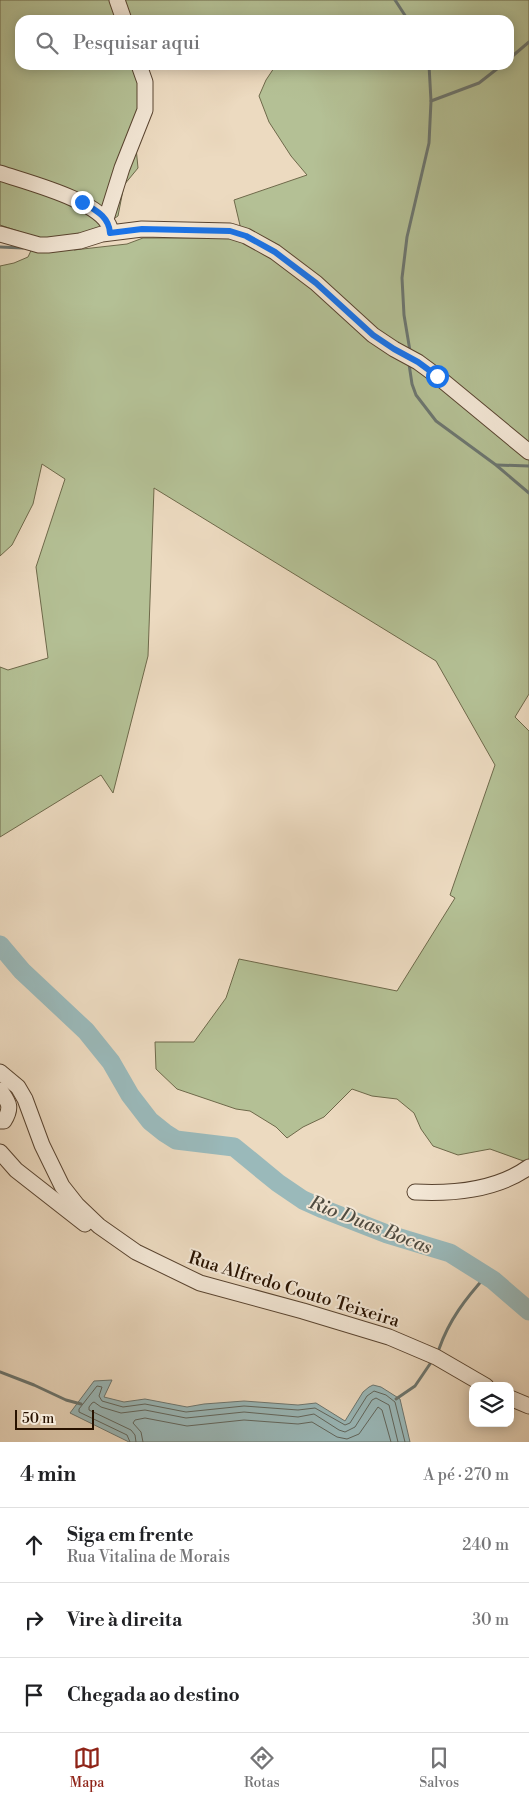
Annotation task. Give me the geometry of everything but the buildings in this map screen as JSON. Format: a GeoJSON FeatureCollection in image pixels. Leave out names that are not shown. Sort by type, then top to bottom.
{"type":"FeatureCollection","features":[{"type":"Feature","properties":{"kind":"street"},"geometry":{"type":"LineString","coordinates":[[117,0],[122,15]]}},
{"type":"Feature","properties":{"kind":"street"},"geometry":{"type":"LineString","coordinates":[[108,226],[122,168],[144,110],[145,82],[141,70]]}},
{"type":"Feature","properties":{"kind":"street"},"geometry":{"type":"LineString","coordinates":[[0,174],[82,202],[108,226]]}},
{"type":"Feature","properties":{"kind":"street"},"geometry":{"type":"LineString","coordinates":[[0,234],[40,245],[80,241],[108,226],[142,229],[230,231],[246,236],[275,252],[316,283],[373,335],[418,362],[437,376],[529,452]]}},
{"type":"Feature","properties":{"kind":"street","name":"Rua Alfredo Couto Teixeira"},"geometry":{"type":"LineString","coordinates":[[0,1072],[18,1087],[42,1145],[62,1186],[99,1226],[136,1252],[200,1283],[389,1337],[436,1356],[479,1382]]}},
{"type":"Feature","properties":{"kind":"street"},"geometry":{"type":"LineString","coordinates":[[0,1090],[9,1104],[9,1113],[0,1122]]}},
{"type":"Feature","properties":{"kind":"street"},"geometry":{"type":"LineString","coordinates":[[0,1152],[16,1170],[105,1240],[125,1250],[136,1252]]}},
{"type":"Feature","properties":{"kind":"street"},"geometry":{"type":"LineString","coordinates":[[415,1192],[443,1194],[467,1191],[520,1174],[529,1167]]}},
{"type":"Feature","properties":{"kind":"street"},"geometry":{"type":"LineString","coordinates":[[514,1400],[529,1406]]}},
{"type":"Feature","properties":{"kind":"green space"},"geometry":{"type":"Polygon","coordinates":[[[0,0],[529,0],[529,694],[515,717],[529,731],[529,1163],[490,1149],[458,1155],[433,1146],[421,1129],[414,1113],[397,1099],[372,1096],[352,1089],[324,1117],[303,1127],[287,1138],[276,1127],[250,1111],[236,1109],[177,1089],[156,1069],[155,1042],[194,1042],[226,998],[239,959],[397,991],[455,898],[450,895],[495,765],[436,661],[154,488],[148,656],[113,793],[101,775],[0,837],[0,667],[8,670],[48,658],[36,567],[65,479],[42,464],[33,504],[12,545],[0,556],[0,266],[28,257],[35,242],[27,234],[0,225],[0,0]],[[15,15],[15,70],[143,70],[135,137],[138,168],[124,185],[118,216],[96,231],[74,241],[74,250],[127,244],[143,238],[243,238],[234,200],[307,175],[291,156],[269,122],[259,96],[273,70],[514,70],[514,15],[15,15]]]}},
{"type":"Feature","properties":{"kind":"water"},"geometry":{"type":"Polygon","coordinates":[[[112,1380],[104,1397],[124,1402],[145,1399],[187,1407],[244,1401],[298,1405],[316,1403],[345,1421],[363,1392],[373,1385],[381,1387],[400,1399],[410,1442],[129,1442],[70,1413],[94,1381],[112,1380]]]}},
{"type":"Feature","properties":{"kind":"waterway"},"geometry":{"type":"LineString","coordinates":[[395,0],[405,15]]}},
{"type":"Feature","properties":{"kind":"waterway"},"geometry":{"type":"LineString","coordinates":[[514,55],[529,42]]}},
{"type":"Feature","properties":{"kind":"waterway"},"geometry":{"type":"LineString","coordinates":[[410,351],[404,315],[402,278],[407,237],[429,143],[431,101],[429,70]]}},
{"type":"Feature","properties":{"kind":"waterway"},"geometry":{"type":"LineString","coordinates":[[431,101],[479,83],[496,70]]}},
{"type":"Feature","properties":{"kind":"waterway"},"geometry":{"type":"LineString","coordinates":[[0,247],[23,248]]}},
{"type":"Feature","properties":{"kind":"waterway"},"geometry":{"type":"LineString","coordinates":[[409,364],[416,395],[436,421],[496,465],[529,493]]}},
{"type":"Feature","properties":{"kind":"waterway"},"geometry":{"type":"LineString","coordinates":[[497,465],[529,466]]}},
{"type":"Feature","properties":{"kind":"waterway","name":"Rio Duas Bocas"},"geometry":{"type":"LineString","coordinates":[[0,945],[22,971],[86,1031],[111,1062],[130,1095],[150,1121],[165,1133],[176,1140],[234,1147],[278,1183],[303,1200],[387,1234],[450,1253],[493,1280],[529,1311]]}},
{"type":"Feature","properties":{"kind":"waterway"},"geometry":{"type":"LineString","coordinates":[[439,1349],[448,1328],[459,1310],[486,1276]]}},
{"type":"Feature","properties":{"kind":"waterway"},"geometry":{"type":"LineString","coordinates":[[396,1399],[415,1386],[432,1361]]}},
{"type":"Feature","properties":{"kind":"waterway"},"geometry":{"type":"LineString","coordinates":[[0,1372],[66,1400],[81,1404]]}},
{"type":"Feature","properties":{"kind":"route"},"geometry":{"type":"LineString","coordinates":[[82,202],[106,219],[110,225],[110,233],[142,229],[230,231],[246,236],[275,252],[316,283],[373,335],[418,362],[437,376]]}}]}
